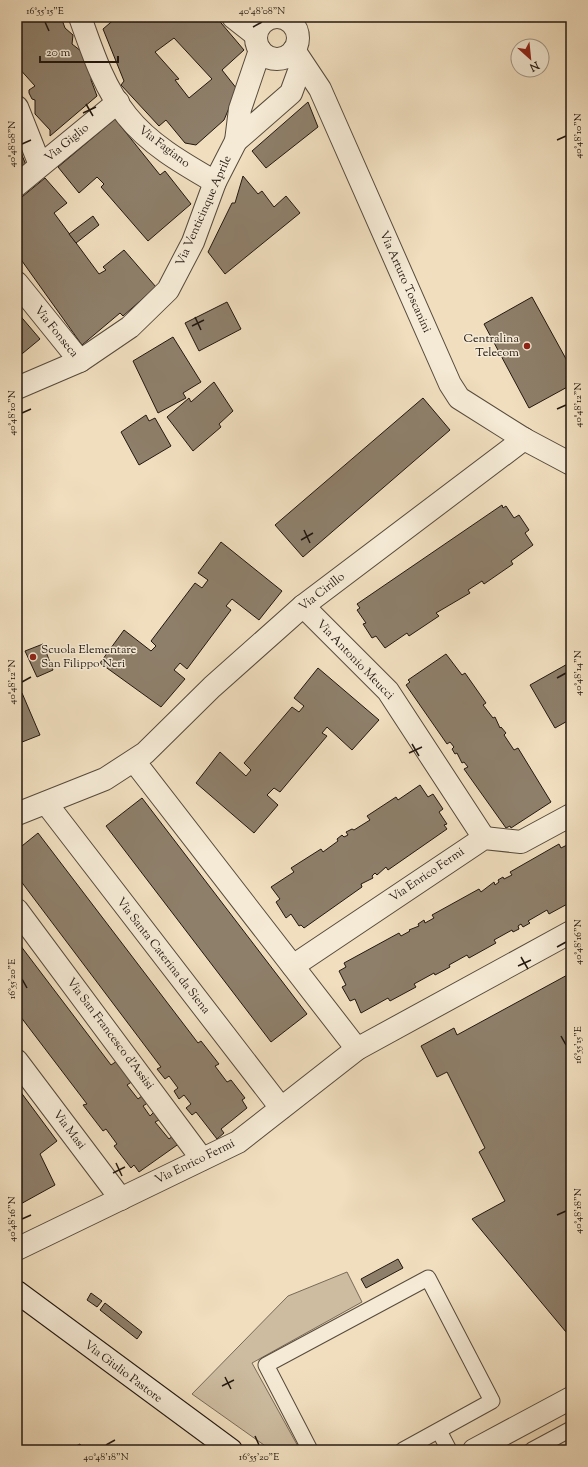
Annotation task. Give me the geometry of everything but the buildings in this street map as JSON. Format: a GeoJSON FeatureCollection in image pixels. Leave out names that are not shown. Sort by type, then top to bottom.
{"type":"FeatureCollection","features":[{"type":"Feature","properties":{"kind":"street","name":"Via Fagiano"},"geometry":{"type":"LineString","coordinates":[[80,17],[97,62],[110,90],[138,128],[160,147],[215,182]]}},
{"type":"Feature","properties":{"kind":"street"},"geometry":{"type":"LineString","coordinates":[[233,17],[258,43],[265,55],[279,59],[289,55],[298,57],[296,28],[292,22],[284,18],[270,18],[263,23],[258,43]]}},
{"type":"Feature","properties":{"kind":"street","name":"Via Venticinque Aprile"},"geometry":{"type":"LineString","coordinates":[[17,388],[80,361],[130,327],[168,290],[193,242],[215,182],[236,141],[240,109],[258,43]]}},
{"type":"Feature","properties":{"kind":"street","name":"Via Venticinque Aprile"},"geometry":{"type":"LineString","coordinates":[[236,141],[291,93],[298,57]]}},
{"type":"Feature","properties":{"kind":"street","name":"Via Arturo Toscanini"},"geometry":{"type":"LineString","coordinates":[[298,57],[320,89],[450,384],[459,398],[524,439],[571,464]]}},
{"type":"Feature","properties":{"kind":"street","name":"Via Giglio"},"geometry":{"type":"LineString","coordinates":[[17,185],[118,102]]}},
{"type":"Feature","properties":{"kind":"street"},"geometry":{"type":"LineString","coordinates":[[17,107],[40,165]]}},
{"type":"Feature","properties":{"kind":"street","name":"Via Fonseca"},"geometry":{"type":"LineString","coordinates":[[17,283],[80,361]]}},
{"type":"Feature","properties":{"kind":"street","name":"Via Cirillo"},"geometry":{"type":"LineString","coordinates":[[17,814],[105,779],[145,753],[255,648],[303,606],[524,439]]}},
{"type":"Feature","properties":{"kind":"street","name":"Via Antonio Meucci"},"geometry":{"type":"LineString","coordinates":[[303,606],[388,691],[484,838]]}},
{"type":"Feature","properties":{"kind":"street"},"geometry":{"type":"LineString","coordinates":[[134,761],[357,1049]]}},
{"type":"Feature","properties":{"kind":"street","name":"Via Santa Caterina da Siena"},"geometry":{"type":"LineString","coordinates":[[46,803],[281,1108]]}},
{"type":"Feature","properties":{"kind":"street"},"geometry":{"type":"LineString","coordinates":[[484,838],[520,842],[571,815]]}},
{"type":"Feature","properties":{"kind":"street","name":"Via Enrico Fermi"},"geometry":{"type":"LineString","coordinates":[[293,966],[484,838]]}},
{"type":"Feature","properties":{"kind":"street","name":"Via San Francesco d'Assisi"},"geometry":{"type":"LineString","coordinates":[[17,910],[202,1159]]}},
{"type":"Feature","properties":{"kind":"street","name":"Via Enrico Fermi"},"geometry":{"type":"LineString","coordinates":[[17,1249],[238,1142],[357,1049],[571,932]]}},
{"type":"Feature","properties":{"kind":"street","name":"Via Masi"},"geometry":{"type":"LineString","coordinates":[[17,1061],[121,1198]]}},
{"type":"Feature","properties":{"kind":"street","name":"Via Giulio Pastore"},"geometry":{"type":"LineString","coordinates":[[17,1292],[231,1450]]}},
{"type":"Feature","properties":{"kind":"street"},"geometry":{"type":"LineString","coordinates":[[474,1450],[571,1398]]}},
{"type":"Feature","properties":{"kind":"lane"},"geometry":{"type":"LineString","coordinates":[[310,1450],[266,1365],[428,1278],[492,1401],[403,1450]]}},
{"type":"Feature","properties":{"kind":"lane"},"geometry":{"type":"LineString","coordinates":[[532,1450],[571,1429]]}},
{"type":"Feature","properties":{"kind":"lane"},"geometry":{"type":"LineString","coordinates":[[439,1431],[449,1450]]}},
{"type":"Feature","properties":{"kind":"shaded area"},"geometry":{"type":"Polygon","coordinates":[[[347,1272],[362,1302],[252,1363],[300,1450],[271,1450],[192,1394],[288,1296],[347,1272]]]}},
{"type":"Feature","properties":{"kind":"place","name":"Centralina Telecom"},"geometry":{"type":"Point","coordinates":[527,346]}},
{"type":"Feature","properties":{"kind":"place","name":"Scuola Elementare San Filippo Neri"},"geometry":{"type":"Point","coordinates":[33,657]}}]}
